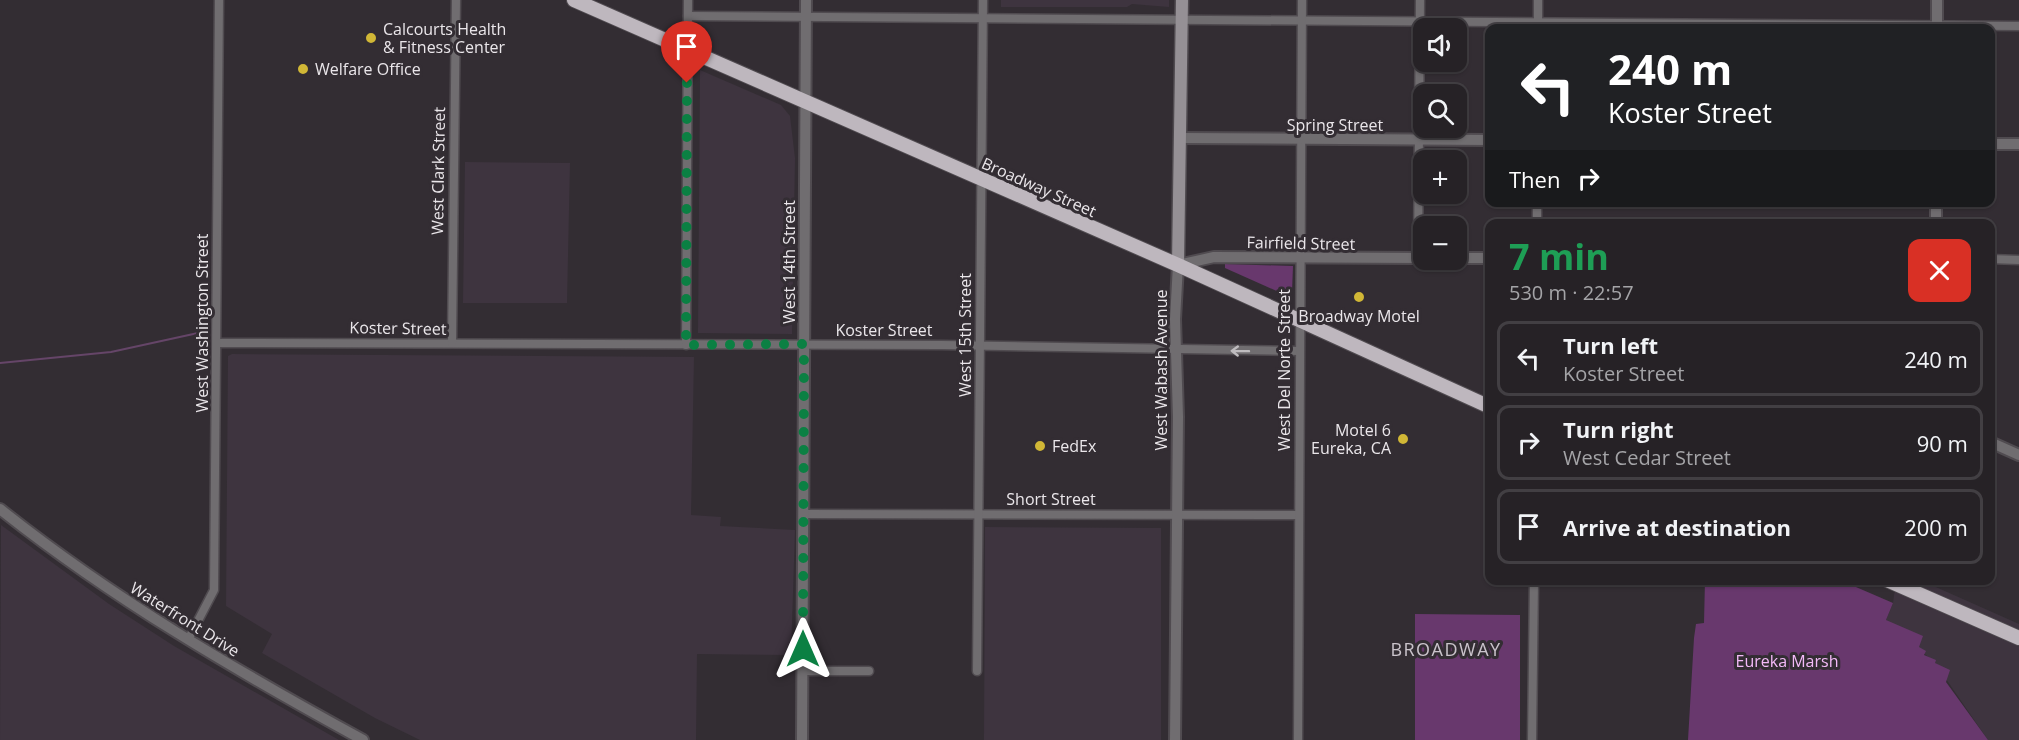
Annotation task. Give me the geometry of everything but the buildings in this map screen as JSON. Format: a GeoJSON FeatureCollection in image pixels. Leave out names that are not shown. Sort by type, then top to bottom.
{"type":"FeatureCollection","features":[{"type":"Feature","properties":{"kind":"highway","name":"Broadway Street"},"geometry":{"type":"LineString","coordinates":[[574,0],[1178,265],[1485,405]]}},
{"type":"Feature","properties":{"kind":"highway"},"geometry":{"type":"LineString","coordinates":[[1898,585],[2019,638]]}},
{"type":"Feature","properties":{"kind":"main road","name":"West Wabash Avenue"},"geometry":{"type":"LineString","coordinates":[[1178,265],[1182,0]]}},
{"type":"Feature","properties":{"kind":"street","name":"West Washington Street"},"geometry":{"type":"LineString","coordinates":[[188,640],[214,590],[219,0]]}},
{"type":"Feature","properties":{"kind":"street","name":"West Clark Street"},"geometry":{"type":"LineString","coordinates":[[452,343],[456,0]]}},
{"type":"Feature","properties":{"kind":"street"},"geometry":{"type":"LineString","coordinates":[[686,345],[688,0]]}},
{"type":"Feature","properties":{"kind":"street","name":"West 14th Street"},"geometry":{"type":"LineString","coordinates":[[802,740],[807,0]]}},
{"type":"Feature","properties":{"kind":"street","name":"West 15th Street"},"geometry":{"type":"LineString","coordinates":[[977,671],[983,0]]}},
{"type":"Feature","properties":{"kind":"street","name":"West Del Norte Street"},"geometry":{"type":"LineString","coordinates":[[1298,740],[1302,0]]}},
{"type":"Feature","properties":{"kind":"street"},"geometry":{"type":"LineString","coordinates":[[1420,0],[1420,18]]}},
{"type":"Feature","properties":{"kind":"street"},"geometry":{"type":"LineString","coordinates":[[1538,0],[1538,24]]}},
{"type":"Feature","properties":{"kind":"street"},"geometry":{"type":"LineString","coordinates":[[1936,24],[1937,0]]}},
{"type":"Feature","properties":{"kind":"street"},"geometry":{"type":"LineString","coordinates":[[688,16],[1413,21]]}},
{"type":"Feature","properties":{"kind":"street"},"geometry":{"type":"LineString","coordinates":[[1467,23],[1508,24]]}},
{"type":"Feature","properties":{"kind":"street"},"geometry":{"type":"LineString","coordinates":[[1995,26],[2019,26]]}},
{"type":"Feature","properties":{"kind":"street"},"geometry":{"type":"LineString","coordinates":[[1420,72],[1420,216]]}},
{"type":"Feature","properties":{"kind":"street","name":"Spring Street"},"geometry":{"type":"LineString","coordinates":[[1180,138],[1485,140]]}},
{"type":"Feature","properties":{"kind":"street"},"geometry":{"type":"LineString","coordinates":[[1995,144],[2019,144]]}},
{"type":"Feature","properties":{"kind":"street","name":"Fairfield Street"},"geometry":{"type":"LineString","coordinates":[[1178,265],[1214,257],[1413,258]]}},
{"type":"Feature","properties":{"kind":"street"},"geometry":{"type":"LineString","coordinates":[[1467,258],[1485,258]]}},
{"type":"Feature","properties":{"kind":"street"},"geometry":{"type":"LineString","coordinates":[[1995,260],[2019,260]]}},
{"type":"Feature","properties":{"kind":"street","name":"West Wabash Avenue"},"geometry":{"type":"LineString","coordinates":[[1175,740],[1178,349],[1175,319],[1178,265]]}},
{"type":"Feature","properties":{"kind":"street","name":"Koster Street"},"geometry":{"type":"LineString","coordinates":[[217,342],[804,344],[1299,351]]}},
{"type":"Feature","properties":{"kind":"street"},"geometry":{"type":"LineString","coordinates":[[1995,444],[2019,454]]}},
{"type":"Feature","properties":{"kind":"street","name":"Waterfront Drive"},"geometry":{"type":"LineString","coordinates":[[0,509],[87,574],[188,640],[363,740]]}},
{"type":"Feature","properties":{"kind":"street","name":"Short Street"},"geometry":{"type":"LineString","coordinates":[[804,514],[1298,515]]}},
{"type":"Feature","properties":{"kind":"street"},"geometry":{"type":"LineString","coordinates":[[1532,740],[1534,585]]}},
{"type":"Feature","properties":{"kind":"street"},"geometry":{"type":"LineString","coordinates":[[802,672],[869,672]]}},
{"type":"Feature","properties":{"kind":"shaded area"},"geometry":{"type":"Polygon","coordinates":[[[1001,0],[1169,0],[1169,7],[1132,4],[1127,7],[1001,7],[1001,0]]]}},
{"type":"Feature","properties":{"kind":"shaded area"},"geometry":{"type":"Polygon","coordinates":[[[700,70],[781,105],[790,116],[795,158],[792,334],[698,333],[700,70]]]}},
{"type":"Feature","properties":{"kind":"shaded area"},"geometry":{"type":"Polygon","coordinates":[[[465,162],[570,163],[567,303],[463,303],[465,162]]]}},
{"type":"Feature","properties":{"kind":"shaded area"},"geometry":{"type":"Polygon","coordinates":[[[232,354],[694,357],[691,515],[721,517],[720,526],[795,530],[791,655],[697,654],[696,740],[420,740],[375,718],[262,653],[272,634],[226,606],[228,356],[232,354]]]}},
{"type":"Feature","properties":{"kind":"shaded area"},"geometry":{"type":"Polygon","coordinates":[[[1,525],[109,604],[174,646],[339,740],[0,740],[1,525]]]}},
{"type":"Feature","properties":{"kind":"shaded area"},"geometry":{"type":"Polygon","coordinates":[[[985,527],[1161,528],[1161,740],[984,740],[985,527]]]}},
{"type":"Feature","properties":{"kind":"shaded area"},"geometry":{"type":"Polygon","coordinates":[[[1895,585],[1931,585],[2019,624],[2019,740],[1988,740],[1935,663],[1886,620],[1893,603],[1895,585]]]}},
{"type":"Feature","properties":{"kind":"green space"},"geometry":{"type":"Polygon","coordinates":[[[1225,264],[1293,266],[1292,292],[1288,296],[1225,268],[1225,264]]]}},
{"type":"Feature","properties":{"kind":"green space","name":"Eureka Marsh"},"geometry":{"type":"Polygon","coordinates":[[[1705,585],[1851,585],[1893,603],[1886,620],[1923,636],[1919,647],[1926,651],[1924,655],[1950,670],[1946,682],[1988,740],[1688,740],[1694,638],[1696,624],[1704,623],[1705,585]]]}},
{"type":"Feature","properties":{"kind":"green space"},"geometry":{"type":"Polygon","coordinates":[[[1415,614],[1520,615],[1520,740],[1415,740],[1415,614]]]}},
{"type":"Feature","properties":{"kind":"waterway"},"geometry":{"type":"LineString","coordinates":[[0,363],[111,352],[198,333]]}},
{"type":"Feature","properties":{"kind":"place","name":"Calcourts Health & Fitness Center"},"geometry":{"type":"Point","coordinates":[371,38]}},
{"type":"Feature","properties":{"kind":"place","name":"Welfare Office"},"geometry":{"type":"Point","coordinates":[303,69]}},
{"type":"Feature","properties":{"kind":"place","name":"Broadway Motel"},"geometry":{"type":"Point","coordinates":[1359,297]}},
{"type":"Feature","properties":{"kind":"place","name":"Motel 6 Eureka, CA"},"geometry":{"type":"Point","coordinates":[1403,439]}},
{"type":"Feature","properties":{"kind":"place","name":"FedEx"},"geometry":{"type":"Point","coordinates":[1040,446]}},
{"type":"Feature","properties":{"kind":"district","name":"BROADWAY"},"geometry":{"type":"Point","coordinates":[1446,649]}},
{"type":"Feature","properties":{"kind":"route"},"geometry":{"type":"LineString","coordinates":[[687,83],[686,345],[804,344],[803,649]]}}]}
